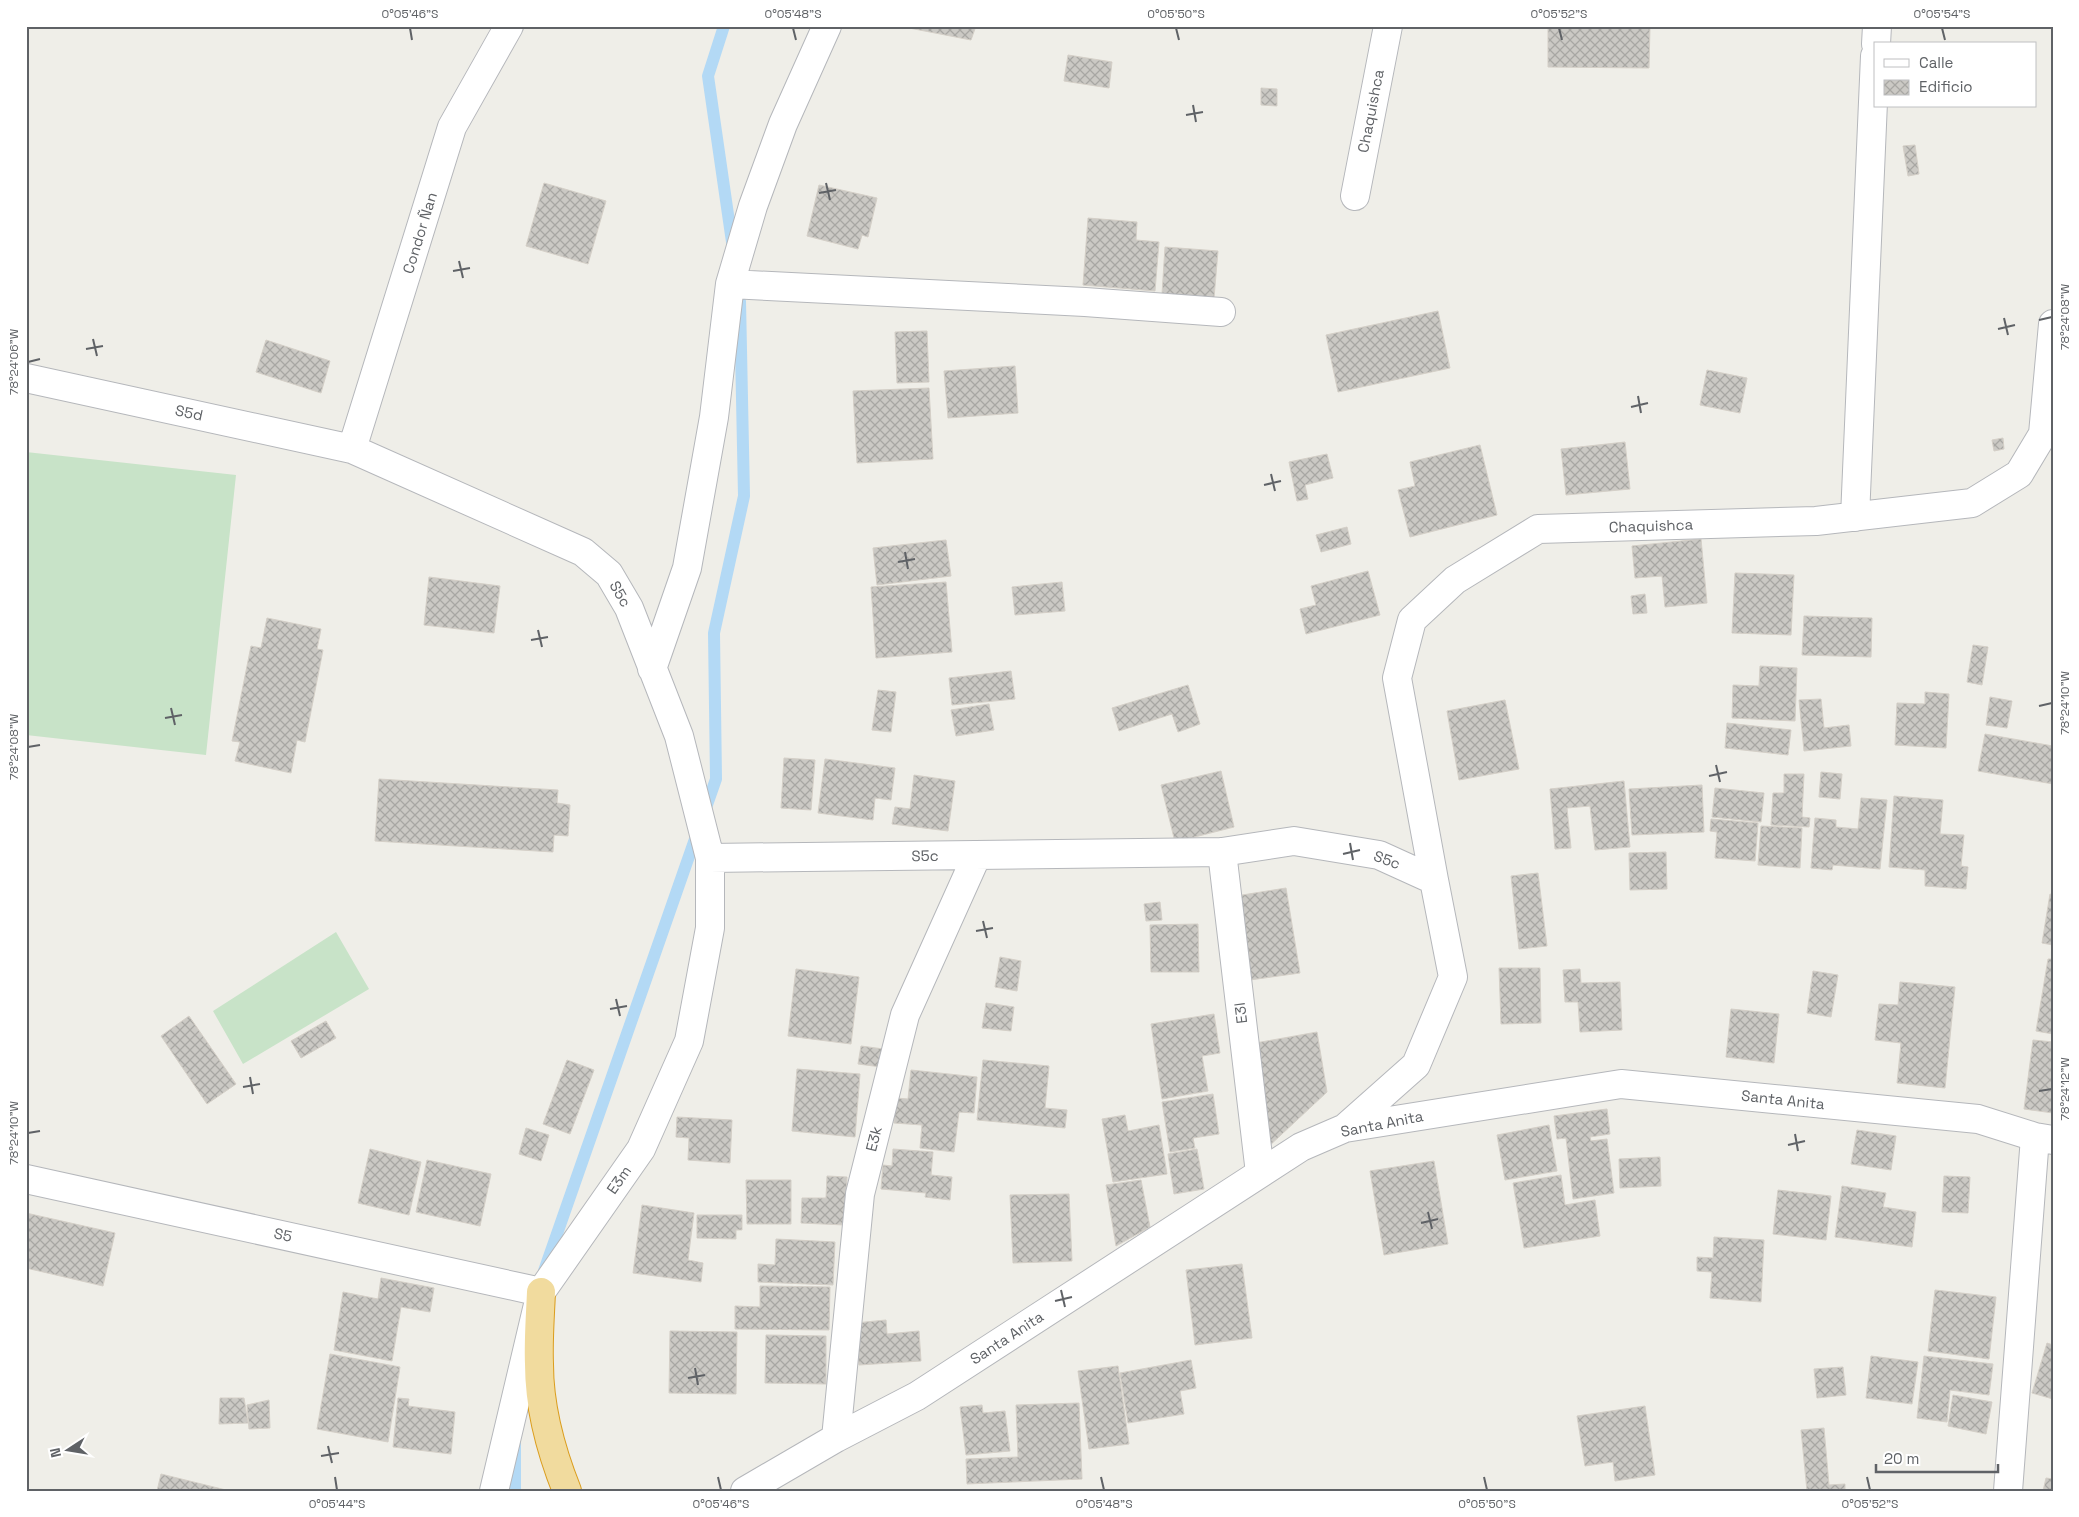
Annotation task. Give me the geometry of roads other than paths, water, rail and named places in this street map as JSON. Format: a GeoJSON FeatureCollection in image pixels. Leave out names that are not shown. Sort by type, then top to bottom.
{"type":"FeatureCollection","features":[{"type":"Feature","properties":{"kind":"highway"},"geometry":{"type":"LineString","coordinates":[[540,1292],[539,1364],[541,1393],[549,1440],[566,1491]]}},
{"type":"Feature","properties":{"kind":"street","name":"Condor Ñan"},"geometry":{"type":"LineString","coordinates":[[352,448],[452,127],[509,26]]}},
{"type":"Feature","properties":{"kind":"street"},"geometry":{"type":"LineString","coordinates":[[652,669],[688,568],[714,417],[730,284],[753,206],[783,124],[827,26]]}},
{"type":"Feature","properties":{"kind":"street","name":"Chaquishca"},"geometry":{"type":"LineString","coordinates":[[1355,196],[1388,26]]}},
{"type":"Feature","properties":{"kind":"street"},"geometry":{"type":"LineString","coordinates":[[1876,42],[1877,26]]}},
{"type":"Feature","properties":{"kind":"street"},"geometry":{"type":"LineString","coordinates":[[1855,517],[1874,79]]}},
{"type":"Feature","properties":{"kind":"street"},"geometry":{"type":"LineString","coordinates":[[730,284],[1085,302],[1221,312]]}},
{"type":"Feature","properties":{"kind":"street","name":"Chaquishca"},"geometry":{"type":"LineString","coordinates":[[1434,880],[1397,678],[1412,620],[1456,580],[1538,529],[1816,521],[1972,503],[2019,474],[2043,434],[2053,324]]}},
{"type":"Feature","properties":{"kind":"street","name":"S5d"},"geometry":{"type":"LineString","coordinates":[[26,378],[352,448]]}},
{"type":"Feature","properties":{"kind":"street","name":"S5c"},"geometry":{"type":"LineString","coordinates":[[352,448],[583,552],[609,574],[629,608],[679,736],[710,858],[1222,852],[1294,841],[1380,855],[1434,880]]}},
{"type":"Feature","properties":{"kind":"street","name":"E3l"},"geometry":{"type":"LineString","coordinates":[[1222,852],[1260,1173]]}},
{"type":"Feature","properties":{"kind":"street","name":"E3k"},"geometry":{"type":"LineString","coordinates":[[836,1438],[860,1194],[905,1016],[977,855]]}},
{"type":"Feature","properties":{"kind":"street","name":"E3m"},"geometry":{"type":"LineString","coordinates":[[494,1491],[540,1292],[641,1149],[689,1041],[710,928],[710,858]]}},
{"type":"Feature","properties":{"kind":"street"},"geometry":{"type":"LineString","coordinates":[[1345,1128],[1416,1065],[1453,977],[1434,880]]}},
{"type":"Feature","properties":{"kind":"street","name":"Santa Anita"},"geometry":{"type":"LineString","coordinates":[[745,1491],[836,1438],[917,1396],[1301,1147],[1345,1128],[1621,1084],[1978,1119],[2044,1138]]}},
{"type":"Feature","properties":{"kind":"street"},"geometry":{"type":"LineString","coordinates":[[2008,1491],[2044,1138]]}},
{"type":"Feature","properties":{"kind":"street","name":"S5"},"geometry":{"type":"LineString","coordinates":[[26,1179],[540,1292]]}},
{"type":"Feature","properties":{"kind":"waterway"},"geometry":{"type":"LineString","coordinates":[[724,26],[708,76],[733,249]]}},
{"type":"Feature","properties":{"kind":"waterway"},"geometry":{"type":"LineString","coordinates":[[544,1271],[716,779],[714,633],[744,496],[740,301]]}},
{"type":"Feature","properties":{"kind":"waterway"},"geometry":{"type":"LineString","coordinates":[[515,1443],[515,1491]]}}]}
